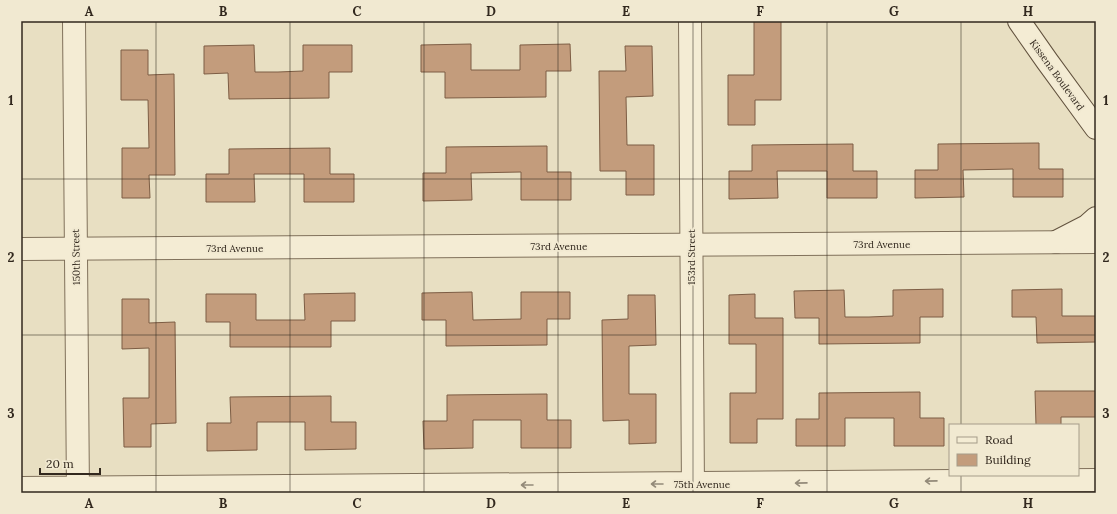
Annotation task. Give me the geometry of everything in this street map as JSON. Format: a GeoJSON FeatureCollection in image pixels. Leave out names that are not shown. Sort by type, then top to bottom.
{"type":"FeatureCollection","features":[{"type":"Feature","properties":{"kind":"street","name":"150th Street"},"geometry":{"type":"LineString","coordinates":[[74,21],[78,490]]}},
{"type":"Feature","properties":{"kind":"street","name":"153rd Street"},"geometry":{"type":"LineString","coordinates":[[690,21],[693,488]]}},
{"type":"Feature","properties":{"kind":"street","name":"Kissena Boulevard"},"geometry":{"type":"LineString","coordinates":[[1019,21],[1096,128]]}},
{"type":"Feature","properties":{"kind":"street"},"geometry":{"type":"LineString","coordinates":[[1056,242],[1087,226],[1096,218]]}},
{"type":"Feature","properties":{"kind":"street","name":"73rd Avenue"},"geometry":{"type":"LineString","coordinates":[[21,249],[1096,242]]}},
{"type":"Feature","properties":{"kind":"street","name":"75th Avenue"},"geometry":{"type":"LineString","coordinates":[[21,488],[78,490],[693,488],[1096,480]]}},
{"type":"Feature","properties":{"kind":"building"},"geometry":{"type":"Polygon","coordinates":[[[754,21],[781,21],[781,100],[755,100],[755,125],[728,125],[728,75],[754,75],[754,21]]]}},
{"type":"Feature","properties":{"kind":"building"},"geometry":{"type":"Polygon","coordinates":[[[471,44],[471,70],[520,70],[520,45],[570,44],[571,71],[546,71],[546,97],[445,98],[445,72],[421,72],[421,45],[471,44]]]}},
{"type":"Feature","properties":{"kind":"building"},"geometry":{"type":"Polygon","coordinates":[[[254,45],[255,72],[278,72],[303,71],[303,45],[352,45],[352,72],[329,72],[329,98],[229,99],[228,73],[204,74],[204,46],[254,45]]]}},
{"type":"Feature","properties":{"kind":"building"},"geometry":{"type":"Polygon","coordinates":[[[625,46],[652,46],[653,96],[626,97],[627,145],[654,145],[654,195],[626,195],[626,171],[600,171],[599,71],[626,71],[625,46]]]}},
{"type":"Feature","properties":{"kind":"building"},"geometry":{"type":"Polygon","coordinates":[[[121,50],[148,50],[148,75],[174,74],[175,175],[149,175],[150,198],[122,198],[122,148],[149,148],[148,100],[121,100],[121,50]]]}},
{"type":"Feature","properties":{"kind":"building"},"geometry":{"type":"Polygon","coordinates":[[[1039,143],[1039,169],[1063,169],[1063,197],[1013,197],[1013,169],[963,170],[964,197],[915,198],[915,170],[938,170],[938,144],[1039,143]]]}},
{"type":"Feature","properties":{"kind":"building"},"geometry":{"type":"Polygon","coordinates":[[[853,144],[853,171],[877,171],[877,198],[827,198],[827,171],[777,171],[778,198],[729,199],[729,171],[752,171],[752,145],[853,144]]]}},
{"type":"Feature","properties":{"kind":"building"},"geometry":{"type":"Polygon","coordinates":[[[547,146],[547,172],[571,172],[571,200],[521,200],[521,172],[471,173],[472,200],[423,201],[423,173],[446,173],[446,147],[547,146]]]}},
{"type":"Feature","properties":{"kind":"building"},"geometry":{"type":"Polygon","coordinates":[[[330,148],[330,174],[354,174],[354,202],[304,202],[304,174],[254,174],[255,202],[206,202],[206,174],[229,174],[229,149],[330,148]]]}},
{"type":"Feature","properties":{"kind":"building"},"geometry":{"type":"Polygon","coordinates":[[[943,289],[943,317],[920,317],[920,343],[819,344],[819,318],[795,318],[794,291],[844,290],[845,317],[869,317],[893,316],[893,290],[943,289]]]}},
{"type":"Feature","properties":{"kind":"building"},"geometry":{"type":"Polygon","coordinates":[[[1062,289],[1062,316],[1096,316],[1096,342],[1037,343],[1036,317],[1012,317],[1012,290],[1062,289]]]}},
{"type":"Feature","properties":{"kind":"building"},"geometry":{"type":"Polygon","coordinates":[[[472,292],[473,320],[521,319],[521,292],[570,292],[570,319],[547,319],[547,345],[446,346],[446,320],[422,320],[422,293],[472,292]]]}},
{"type":"Feature","properties":{"kind":"building"},"geometry":{"type":"Polygon","coordinates":[[[355,293],[355,321],[331,321],[331,347],[230,347],[230,322],[206,322],[206,294],[256,294],[256,320],[305,320],[304,294],[355,293]]]}},
{"type":"Feature","properties":{"kind":"building"},"geometry":{"type":"Polygon","coordinates":[[[755,294],[755,318],[783,318],[783,419],[757,419],[757,443],[730,443],[730,393],[756,393],[756,344],[729,344],[729,295],[755,294]]]}},
{"type":"Feature","properties":{"kind":"building"},"geometry":{"type":"Polygon","coordinates":[[[628,295],[655,295],[656,345],[629,346],[629,394],[656,394],[656,443],[629,444],[629,420],[603,421],[602,320],[628,319],[628,295]]]}},
{"type":"Feature","properties":{"kind":"building"},"geometry":{"type":"Polygon","coordinates":[[[122,299],[149,299],[149,323],[175,322],[176,423],[151,424],[151,447],[124,447],[123,398],[149,398],[149,348],[122,349],[122,299]]]}},
{"type":"Feature","properties":{"kind":"building"},"geometry":{"type":"Polygon","coordinates":[[[1035,391],[1096,391],[1096,417],[1061,417],[1061,424],[1036,424],[1035,391]]]}},
{"type":"Feature","properties":{"kind":"building"},"geometry":{"type":"Polygon","coordinates":[[[920,392],[920,418],[944,418],[944,446],[894,446],[894,418],[845,418],[845,446],[796,446],[796,419],[819,419],[819,393],[920,392]]]}},
{"type":"Feature","properties":{"kind":"building"},"geometry":{"type":"Polygon","coordinates":[[[547,394],[547,420],[571,420],[571,448],[521,448],[521,420],[473,420],[473,448],[424,449],[423,421],[447,421],[447,395],[547,394]]]}},
{"type":"Feature","properties":{"kind":"building"},"geometry":{"type":"Polygon","coordinates":[[[331,396],[331,422],[356,422],[356,449],[305,450],[305,422],[257,422],[257,450],[207,451],[207,423],[231,423],[230,397],[331,396]]]}}]}
